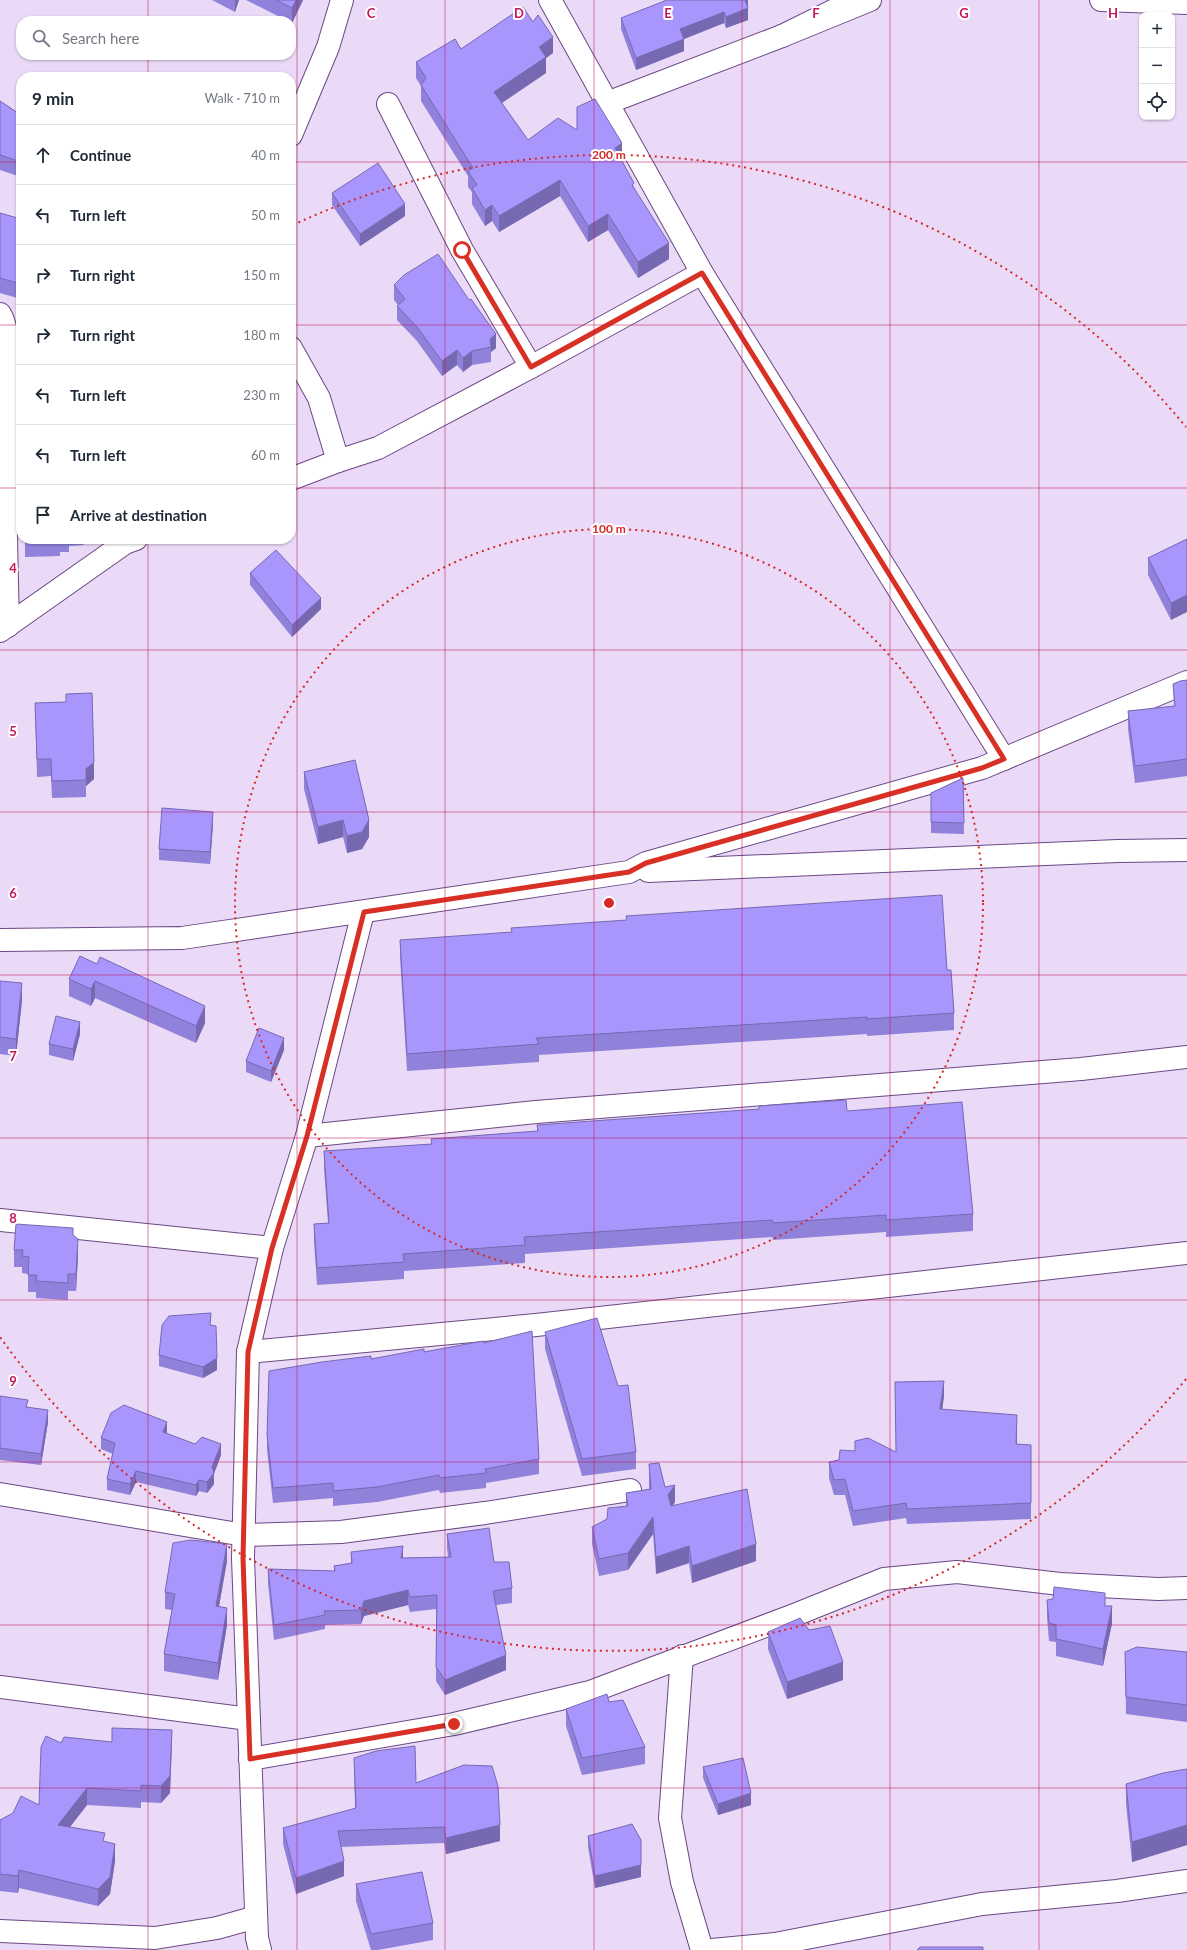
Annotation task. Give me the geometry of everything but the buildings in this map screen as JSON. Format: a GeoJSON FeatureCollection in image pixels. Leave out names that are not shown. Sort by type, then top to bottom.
{"type":"FeatureCollection","features":[{"type":"Feature","properties":{"kind":"street"},"geometry":{"type":"LineString","coordinates":[[296,123],[328,47],[342,0]]}},
{"type":"Feature","properties":{"kind":"street"},"geometry":{"type":"LineString","coordinates":[[550,0],[702,273],[1004,759]]}},
{"type":"Feature","properties":{"kind":"street"},"geometry":{"type":"LineString","coordinates":[[782,36],[855,0]]}},
{"type":"Feature","properties":{"kind":"street"},"geometry":{"type":"LineString","coordinates":[[607,103],[782,36],[870,0]]}},
{"type":"Feature","properties":{"kind":"street"},"geometry":{"type":"LineString","coordinates":[[1101,0],[1187,3]]}},
{"type":"Feature","properties":{"kind":"street"},"geometry":{"type":"LineString","coordinates":[[388,104],[462,250],[531,367]]}},
{"type":"Feature","properties":{"kind":"street"},"geometry":{"type":"LineString","coordinates":[[296,477],[378,448],[531,367],[702,273]]}},
{"type":"Feature","properties":{"kind":"street"},"geometry":{"type":"LineString","coordinates":[[0,314],[5,322],[9,359],[4,628]]}},
{"type":"Feature","properties":{"kind":"street"},"geometry":{"type":"LineString","coordinates":[[296,357],[318,398],[338,461]]}},
{"type":"Feature","properties":{"kind":"street"},"geometry":{"type":"LineString","coordinates":[[4,628],[124,544]]}},
{"type":"Feature","properties":{"kind":"street"},"geometry":{"type":"LineString","coordinates":[[629,872],[646,863],[982,768],[1187,682]]}},
{"type":"Feature","properties":{"kind":"street"},"geometry":{"type":"LineString","coordinates":[[0,940],[182,938],[629,872],[1187,850]]}},
{"type":"Feature","properties":{"kind":"street"},"geometry":{"type":"LineString","coordinates":[[260,1950],[256,1916],[244,1535],[248,1352],[272,1248],[307,1136],[364,912]]}},
{"type":"Feature","properties":{"kind":"street"},"geometry":{"type":"LineString","coordinates":[[307,1136],[536,1112],[1081,1069],[1187,1057]]}},
{"type":"Feature","properties":{"kind":"street"},"geometry":{"type":"LineString","coordinates":[[0,1220],[272,1248]]}},
{"type":"Feature","properties":{"kind":"street"},"geometry":{"type":"LineString","coordinates":[[248,1352],[536,1325],[1187,1253]]}},
{"type":"Feature","properties":{"kind":"street"},"geometry":{"type":"LineString","coordinates":[[0,1494],[244,1535],[341,1532],[485,1513],[630,1490]]}},
{"type":"Feature","properties":{"kind":"street"},"geometry":{"type":"LineString","coordinates":[[250,1759],[454,1724],[590,1692],[682,1656],[797,1614],[884,1579],[957,1572],[1060,1584],[1187,1588]]}},
{"type":"Feature","properties":{"kind":"street"},"geometry":{"type":"LineString","coordinates":[[682,1656],[670,1818],[682,1882],[702,1950]]}},
{"type":"Feature","properties":{"kind":"street"},"geometry":{"type":"LineString","coordinates":[[0,1687],[249,1719]]}},
{"type":"Feature","properties":{"kind":"street"},"geometry":{"type":"LineString","coordinates":[[712,1950],[775,1944],[982,1904],[1117,1891],[1187,1881]]}},
{"type":"Feature","properties":{"kind":"street"},"geometry":{"type":"LineString","coordinates":[[0,1931],[155,1938],[217,1928],[256,1916]]}},
{"type":"Feature","properties":{"kind":"route"},"geometry":{"type":"LineString","coordinates":[[454,1724],[250,1759],[243,1558],[248,1352],[272,1248],[307,1136],[364,912],[629,872],[646,863],[982,768],[1004,759],[702,273],[531,367],[462,250]]}}]}
